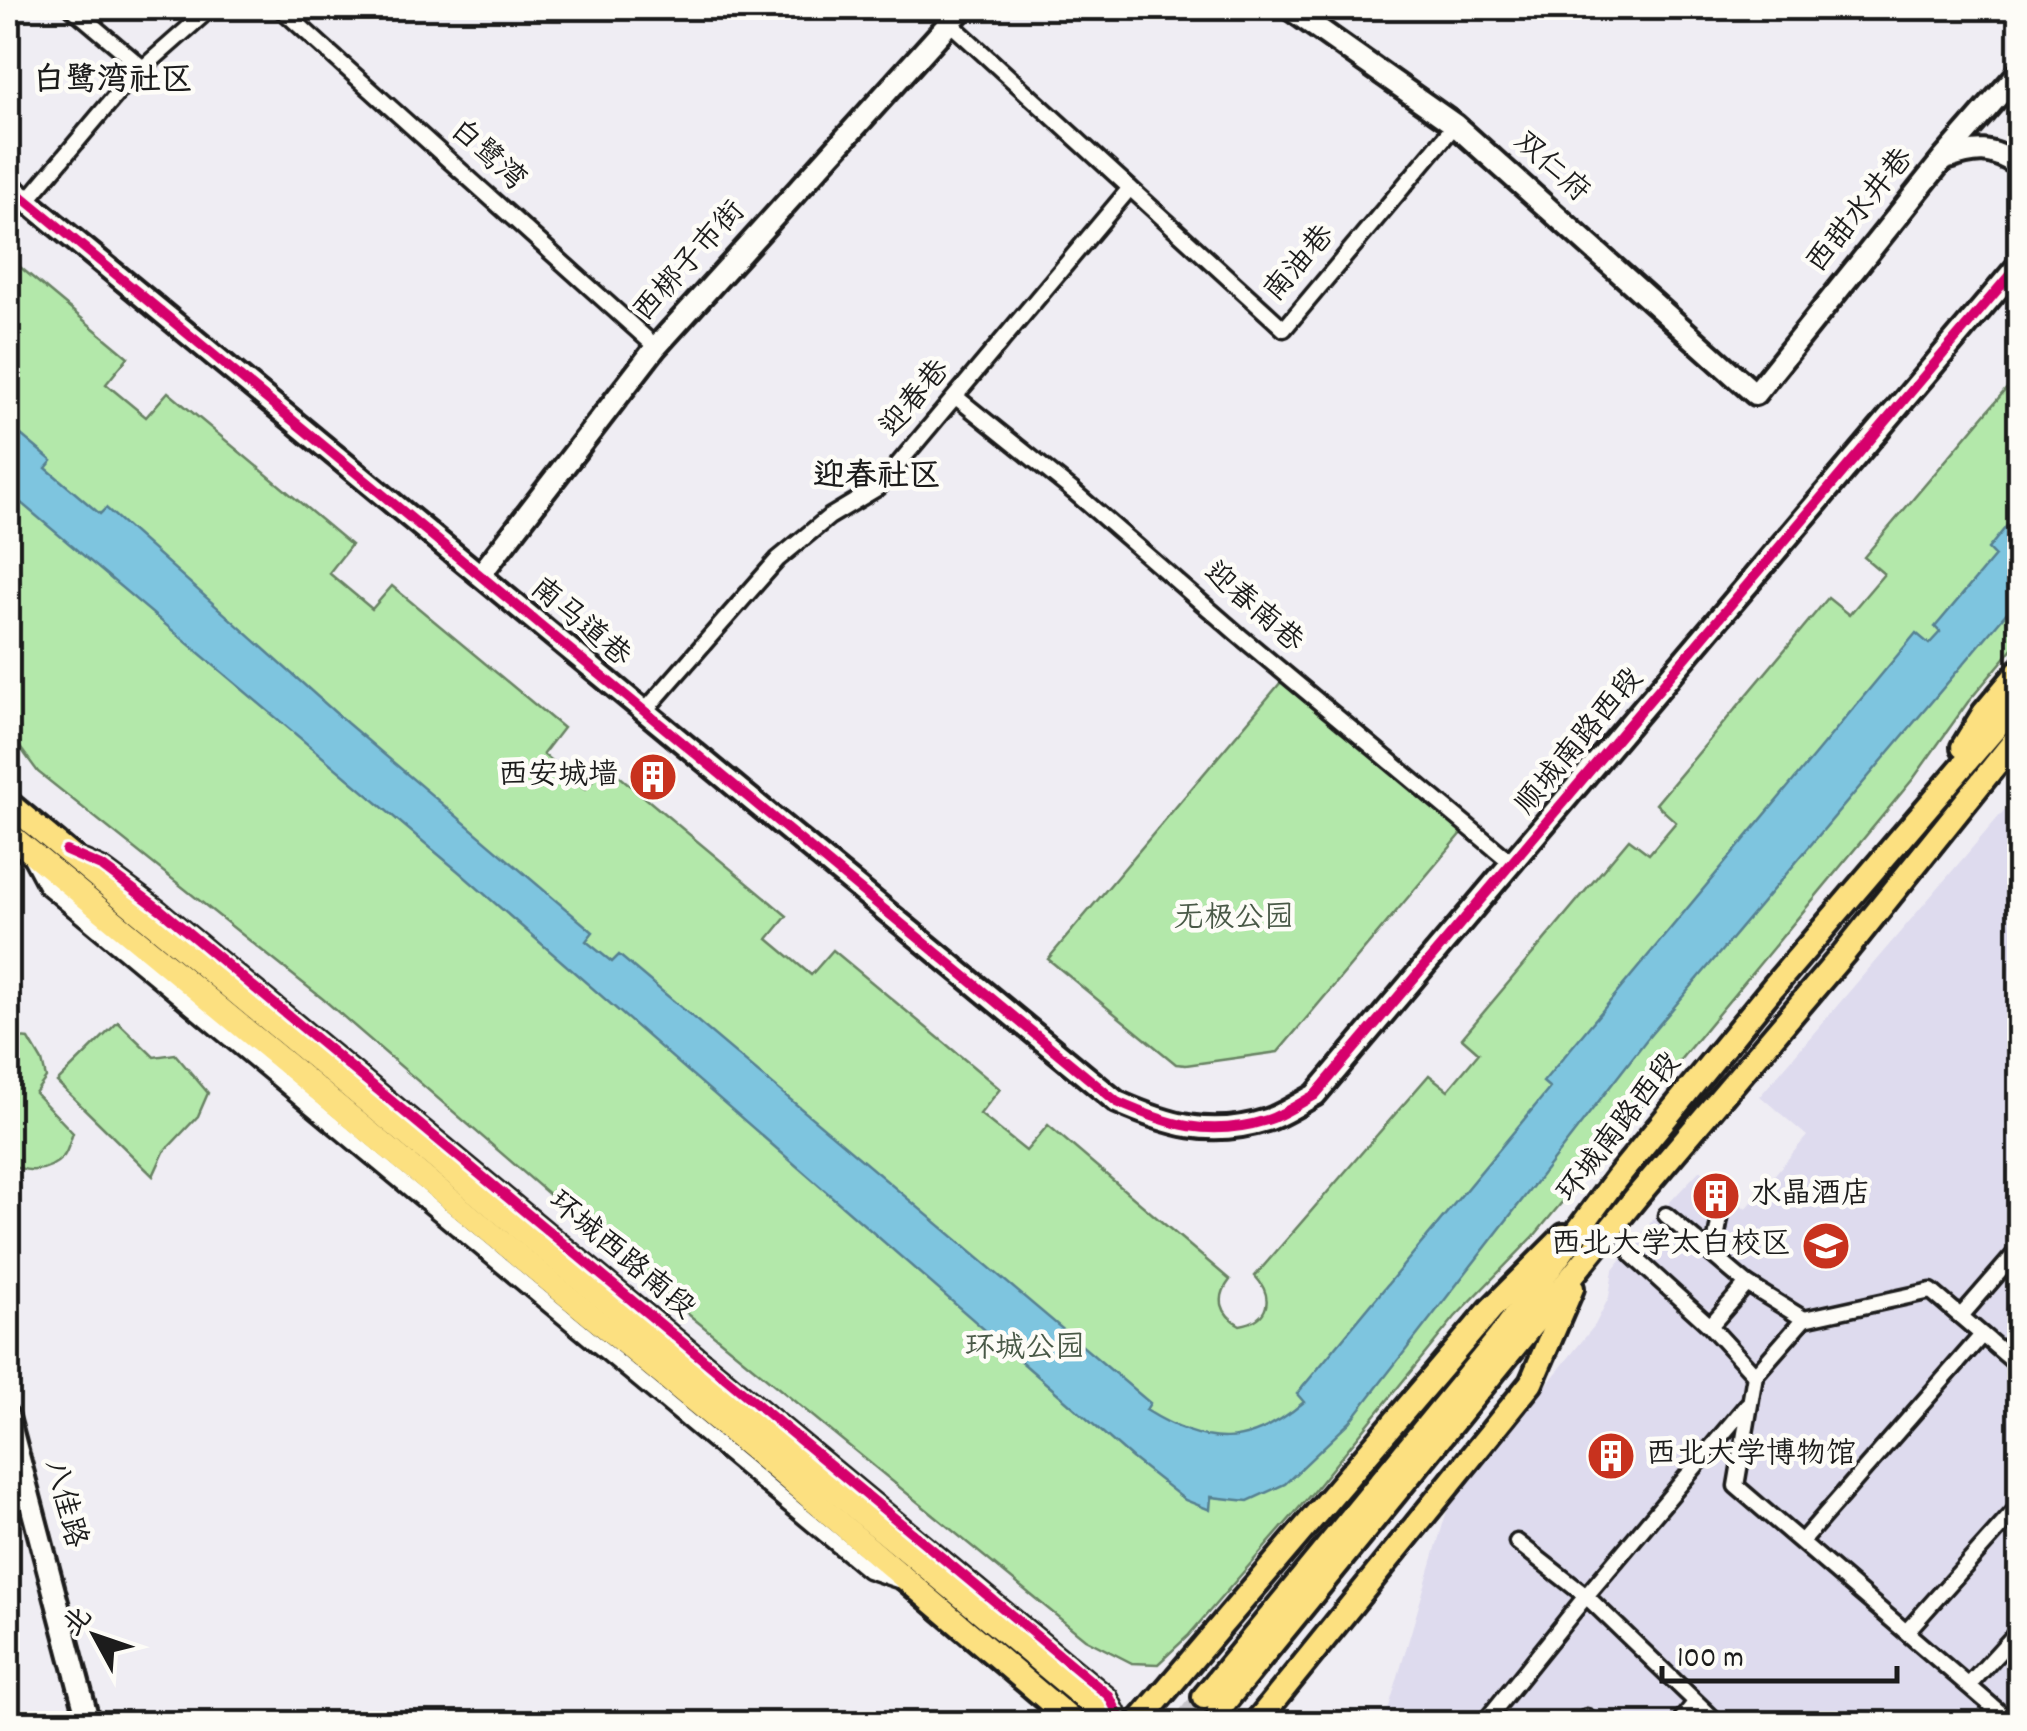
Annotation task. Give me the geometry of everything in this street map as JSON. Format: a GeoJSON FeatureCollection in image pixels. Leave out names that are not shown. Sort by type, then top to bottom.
{"type":"FeatureCollection","features":[{"type":"Feature","properties":{"kind":"main road"},"geometry":{"type":"LineString","coordinates":[[1936,795],[1984,712],[2020,670]]}},
{"type":"Feature","properties":{"kind":"main road","name":"环城南路西段"},"geometry":{"type":"LineString","coordinates":[[2020,699],[1762,1000],[1590,1214],[1498,1339],[1212,1703],[1913,868],[2020,734]]}},
{"type":"Feature","properties":{"kind":"main road","name":"环城南路西段"},"geometry":{"type":"LineString","coordinates":[[1913,868],[2020,757]]}},
{"type":"Feature","properties":{"kind":"main road","name":"环城西路南段"},"geometry":{"type":"LineString","coordinates":[[8,804],[866,1519],[1119,1724]]}},
{"type":"Feature","properties":{"kind":"main road"},"geometry":{"type":"LineString","coordinates":[[16,841],[1076,1724]]}},
{"type":"Feature","properties":{"kind":"main road"},"geometry":{"type":"LineString","coordinates":[[1137,1724],[1491,1308],[1548,1249],[1590,1214]]}},
{"type":"Feature","properties":{"kind":"main road"},"geometry":{"type":"LineString","coordinates":[[1255,1724],[1531,1384],[1583,1262]]}},
{"type":"Feature","properties":{"kind":"street"},"geometry":{"type":"LineString","coordinates":[[72,8],[144,68]]}},
{"type":"Feature","properties":{"kind":"street"},"geometry":{"type":"LineString","coordinates":[[27,202],[127,82],[211,8]]}},
{"type":"Feature","properties":{"kind":"street","name":"白鹭湾"},"geometry":{"type":"LineString","coordinates":[[280,8],[656,346]]}},
{"type":"Feature","properties":{"kind":"street","name":"双仁府"},"geometry":{"type":"LineString","coordinates":[[1289,8],[1455,125],[1755,394]]}},
{"type":"Feature","properties":{"kind":"street"},"geometry":{"type":"LineString","coordinates":[[956,15],[1130,188]]}},
{"type":"Feature","properties":{"kind":"street","name":"西梆子市街"},"geometry":{"type":"LineString","coordinates":[[481,574],[656,346],[956,15]]}},
{"type":"Feature","properties":{"kind":"street","name":"西甜水井巷"},"geometry":{"type":"LineString","coordinates":[[1755,394],[1943,160],[2020,71]]}},
{"type":"Feature","properties":{"kind":"street","name":"南油巷"},"geometry":{"type":"LineString","coordinates":[[1130,188],[1284,328],[1455,125]]}},
{"type":"Feature","properties":{"kind":"street"},"geometry":{"type":"LineString","coordinates":[[1943,160],[1976,148],[2002,155],[2020,166]]}},
{"type":"Feature","properties":{"kind":"street","name":"南马道巷"},"geometry":{"type":"LineString","coordinates":[[8,184],[1117,1102]]}},
{"type":"Feature","properties":{"kind":"street","name":"迎春巷"},"geometry":{"type":"LineString","coordinates":[[644,712],[778,559],[830,516],[879,487],[1130,188]]}},
{"type":"Feature","properties":{"kind":"street","name":"顺城南路西段"},"geometry":{"type":"LineString","coordinates":[[1117,1102],[1165,1123],[1217,1130],[1269,1120],[1315,1095],[2020,263]]}},
{"type":"Feature","properties":{"kind":"street","name":"迎春南巷"},"geometry":{"type":"LineString","coordinates":[[956,397],[1073,490],[1241,637],[1512,863]]}},
{"type":"Feature","properties":{"kind":"street","name":"环城西路南段"},"geometry":{"type":"LineString","coordinates":[[66,851],[103,867],[161,910],[1109,1696],[1119,1724]]}},
{"type":"Feature","properties":{"kind":"street"},"geometry":{"type":"LineString","coordinates":[[1713,1255],[1721,1212]]}},
{"type":"Feature","properties":{"kind":"street"},"geometry":{"type":"LineString","coordinates":[[1666,1215],[1747,1284],[1804,1319]]}},
{"type":"Feature","properties":{"kind":"street"},"geometry":{"type":"LineString","coordinates":[[1960,1316],[2020,1248]]}},
{"type":"Feature","properties":{"kind":"street"},"geometry":{"type":"LineString","coordinates":[[1632,1255],[1710,1326],[1755,1375]]}},
{"type":"Feature","properties":{"kind":"street"},"geometry":{"type":"LineString","coordinates":[[1710,1326],[1747,1284]]}},
{"type":"Feature","properties":{"kind":"street"},"geometry":{"type":"LineString","coordinates":[[2013,1724],[1736,1486],[1755,1375],[1804,1319],[1931,1291],[2020,1367]]}},
{"type":"Feature","properties":{"kind":"street"},"geometry":{"type":"LineString","coordinates":[[1802,1542],[1982,1335]]}},
{"type":"Feature","properties":{"kind":"street"},"geometry":{"type":"LineString","coordinates":[[1484,1724],[1750,1402]]}},
{"type":"Feature","properties":{"kind":"street","name":"八佳路"},"geometry":{"type":"LineString","coordinates":[[8,1417],[90,1724]]}},
{"type":"Feature","properties":{"kind":"street"},"geometry":{"type":"LineString","coordinates":[[1906,1631],[2020,1505]]}},
{"type":"Feature","properties":{"kind":"street"},"geometry":{"type":"LineString","coordinates":[[866,1519],[910,1531]]}},
{"type":"Feature","properties":{"kind":"street"},"geometry":{"type":"LineString","coordinates":[[1517,1542],[1586,1596],[1719,1724]]}},
{"type":"Feature","properties":{"kind":"street"},"geometry":{"type":"LineString","coordinates":[[1970,1684],[2020,1628]]}},
{"type":"Feature","properties":{"kind":"street"},"geometry":{"type":"LineString","coordinates":[[1678,1724],[1696,1703]]}},
{"type":"Feature","properties":{"kind":"shaded area","name":"西北大学太白校区"},"geometry":{"type":"Polygon","coordinates":[[[2019,793],[2019,1723],[1384,1724],[1448,1507],[1595,1325],[1609,1297],[1613,1270],[1700,1170],[1746,1209],[1807,1136],[1760,1096],[2019,793]]]}},
{"type":"Feature","properties":{"kind":"green space","name":"环城公园"},"geometry":{"type":"Polygon","coordinates":[[[8,257],[128,357],[106,384],[146,417],[168,392],[351,545],[329,573],[372,609],[392,586],[563,728],[543,754],[585,789],[606,765],[787,916],[768,939],[811,975],[833,950],[1000,1089],[980,1114],[1026,1151],[1048,1125],[1230,1280],[1222,1305],[1240,1325],[1258,1318],[1266,1306],[1265,1292],[1255,1276],[1429,1075],[1448,1090],[1479,1053],[1462,1038],[1629,839],[1649,854],[1676,822],[1656,804],[1828,598],[1849,615],[1884,574],[1864,557],[2013,381],[2019,386],[2019,641],[1968,702],[1913,779],[1534,1236],[1455,1317],[1312,1493],[1188,1636],[1158,1664],[1132,1663],[1085,1639],[677,1305],[323,999],[38,772],[8,731],[8,257]]]}},
{"type":"Feature","properties":{"kind":"green space","name":"无极公园"},"geometry":{"type":"Polygon","coordinates":[[[1281,682],[1463,832],[1278,1052],[1176,1064],[1048,959],[1281,682]]]}},
{"type":"Feature","properties":{"kind":"green space"},"geometry":{"type":"Polygon","coordinates":[[[118,1022],[154,1057],[175,1054],[208,1093],[198,1116],[164,1152],[153,1176],[57,1082],[118,1022]]]}},
{"type":"Feature","properties":{"kind":"green space"},"geometry":{"type":"Polygon","coordinates":[[[8,1037],[29,1039],[42,1061],[46,1078],[35,1093],[73,1133],[63,1157],[43,1169],[21,1169],[8,1162],[8,1037]]]}},
{"type":"Feature","properties":{"kind":"water"},"geometry":{"type":"Polygon","coordinates":[[[8,424],[52,461],[46,468],[100,514],[106,508],[347,723],[593,932],[586,941],[612,962],[619,955],[1150,1403],[1146,1410],[1208,1437],[1245,1435],[1284,1417],[1304,1402],[1297,1394],[1550,1088],[1543,1082],[1916,633],[1929,644],[1940,632],[1935,627],[1995,556],[1988,549],[2019,511],[2019,598],[1647,1039],[1350,1422],[1285,1484],[1248,1501],[1211,1497],[1210,1510],[1185,1500],[1133,1459],[458,871],[8,492],[8,424]]]}},
{"type":"Feature","properties":{"kind":"tunnel"},"geometry":{"type":"LineString","coordinates":[[1183,1724],[1204,1697]]}},
{"type":"Feature","properties":{"kind":"cycle path"},"geometry":{"type":"LineString","coordinates":[[8,185],[1117,1102],[1172,1123],[1208,1128],[1267,1120],[1315,1095],[2020,263]]}},
{"type":"Feature","properties":{"kind":"cycle path"},"geometry":{"type":"LineString","coordinates":[[66,851],[103,867],[161,910],[1109,1696],[1123,1724]]}},
{"type":"Feature","properties":{"kind":"place","name":"西安城墙"},"geometry":{"type":"Point","coordinates":[653,777]}},
{"type":"Feature","properties":{"kind":"place","name":"水晶酒店"},"geometry":{"type":"Point","coordinates":[1716,1196]}},
{"type":"Feature","properties":{"kind":"place","name":"西北大学太白校区"},"geometry":{"type":"Point","coordinates":[1826,1246]}},
{"type":"Feature","properties":{"kind":"place","name":"西北大学博物馆"},"geometry":{"type":"Point","coordinates":[1611,1456]}},
{"type":"Feature","properties":{"kind":"district","name":"白鹭湾社区"},"geometry":{"type":"Point","coordinates":[113,83]}},
{"type":"Feature","properties":{"kind":"district","name":"迎春社区"},"geometry":{"type":"Point","coordinates":[877,479]}}]}
